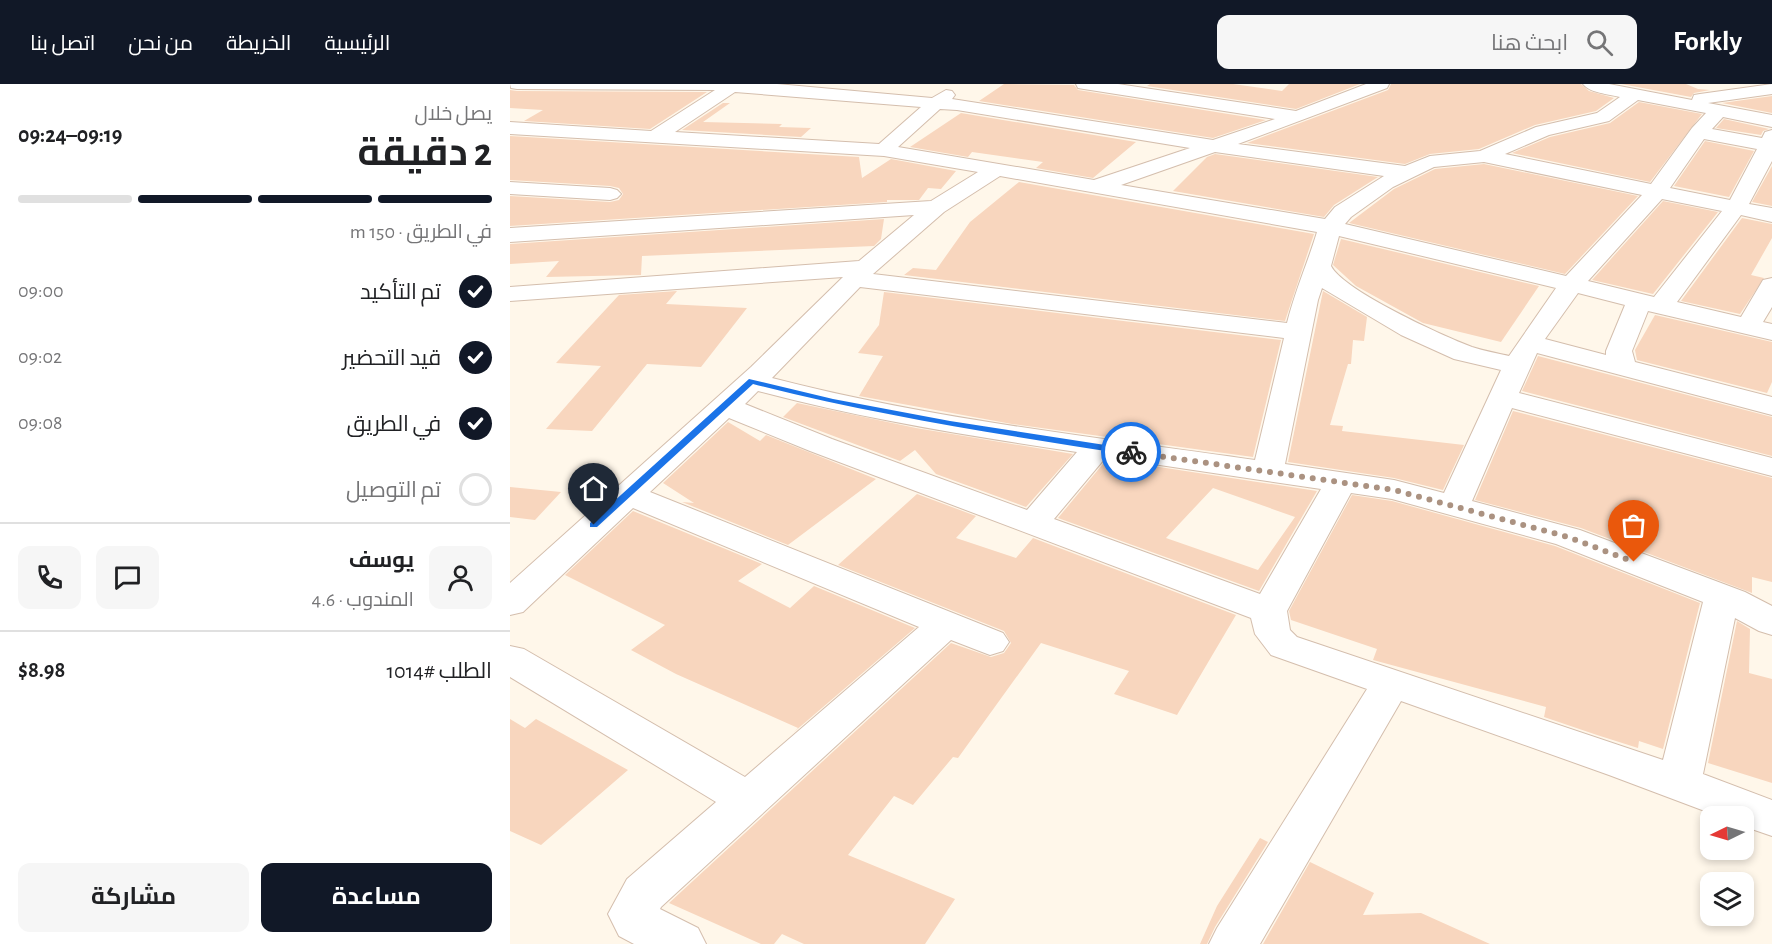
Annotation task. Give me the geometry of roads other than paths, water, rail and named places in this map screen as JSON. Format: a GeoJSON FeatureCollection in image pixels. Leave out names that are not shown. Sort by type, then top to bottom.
{"type":"FeatureCollection","features":[{"type":"Feature","properties":{"kind":"street"},"geometry":{"type":"LineString","coordinates":[[517,84],[733,85],[937,103],[1317,162],[1409,173]]}},
{"type":"Feature","properties":{"kind":"street"},"geometry":{"type":"LineString","coordinates":[[512,129],[585,84]]}},
{"type":"Feature","properties":{"kind":"street"},"geometry":{"type":"LineString","coordinates":[[884,150],[958,84]]}},
{"type":"Feature","properties":{"kind":"street"},"geometry":{"type":"LineString","coordinates":[[1084,84],[1297,117]]}},
{"type":"Feature","properties":{"kind":"street"},"geometry":{"type":"LineString","coordinates":[[1344,84],[1376,86]]}},
{"type":"Feature","properties":{"kind":"street"},"geometry":{"type":"LineString","coordinates":[[1591,84],[1772,121]]}},
{"type":"Feature","properties":{"kind":"street"},"geometry":{"type":"LineString","coordinates":[[656,136],[733,85]]}},
{"type":"Feature","properties":{"kind":"street"},"geometry":{"type":"LineString","coordinates":[[1099,186],[1297,117],[1376,86]]}},
{"type":"Feature","properties":{"kind":"street"},"geometry":{"type":"LineString","coordinates":[[1677,102],[1772,89]]}},
{"type":"Feature","properties":{"kind":"street"},"geometry":{"type":"LineString","coordinates":[[1268,470],[1305,300],[1319,266],[1330,227],[1343,212],[1386,183],[1430,162],[1484,156],[1543,131],[1603,117],[1635,94]]}},
{"type":"Feature","properties":{"kind":"street"},"geometry":{"type":"LineString","coordinates":[[1454,506],[1523,354],[1572,284],[1657,191],[1699,132],[1718,111]]}},
{"type":"Feature","properties":{"kind":"street"},"geometry":{"type":"LineString","coordinates":[[512,129],[884,150],[1330,227],[1760,329],[1772,285]]}},
{"type":"Feature","properties":{"kind":"street"},"geometry":{"type":"LineString","coordinates":[[1660,306],[1737,208],[1762,182],[1771,143],[1699,132]]}},
{"type":"Feature","properties":{"kind":"street"},"geometry":{"type":"LineString","coordinates":[[1484,156],[1772,215]]}},
{"type":"Feature","properties":{"kind":"street"},"geometry":{"type":"LineString","coordinates":[[510,603],[752,381],[860,274],[936,207],[997,169]]}},
{"type":"Feature","properties":{"kind":"street"},"geometry":{"type":"LineString","coordinates":[[510,188],[610,194]]}},
{"type":"Feature","properties":{"kind":"street"},"geometry":{"type":"LineString","coordinates":[[510,235],[936,207]]}},
{"type":"Feature","properties":{"kind":"street"},"geometry":{"type":"LineString","coordinates":[[1319,266],[1325,278],[1342,291],[1410,329],[1464,353],[1523,354],[1622,367],[1772,406]]}},
{"type":"Feature","properties":{"kind":"street"},"geometry":{"type":"LineString","coordinates":[[510,294],[860,274],[1299,332]]}},
{"type":"Feature","properties":{"kind":"street"},"geometry":{"type":"LineString","coordinates":[[1622,367],[1619,351],[1639,302],[1660,306]]}},
{"type":"Feature","properties":{"kind":"street"},"geometry":{"type":"LineString","coordinates":[[752,381],[856,406],[973,428],[1394,490],[1568,537],[1722,596],[1772,622]]}},
{"type":"Feature","properties":{"kind":"street"},"geometry":{"type":"LineString","coordinates":[[1503,397],[1772,467]]}},
{"type":"Feature","properties":{"kind":"street"},"geometry":{"type":"LineString","coordinates":[[725,406],[821,445],[1269,611]]}},
{"type":"Feature","properties":{"kind":"street"},"geometry":{"type":"LineString","coordinates":[[1033,523],[1098,447]]}},
{"type":"Feature","properties":{"kind":"street"},"geometry":{"type":"LineString","coordinates":[[1341,482],[1269,611],[1269,628],[1284,646],[1392,682],[1772,818]]}},
{"type":"Feature","properties":{"kind":"street"},"geometry":{"type":"LineString","coordinates":[[627,494],[990,642]]}},
{"type":"Feature","properties":{"kind":"street"},"geometry":{"type":"LineString","coordinates":[[1679,784],[1722,596]]}},
{"type":"Feature","properties":{"kind":"street"},"geometry":{"type":"LineString","coordinates":[[681,944],[636,921],[632,914],[644,894],[946,624]]}},
{"type":"Feature","properties":{"kind":"street"},"geometry":{"type":"LineString","coordinates":[[510,659],[749,800]]}},
{"type":"Feature","properties":{"kind":"street"},"geometry":{"type":"LineString","coordinates":[[1234,944],[1392,682]]}}]}
